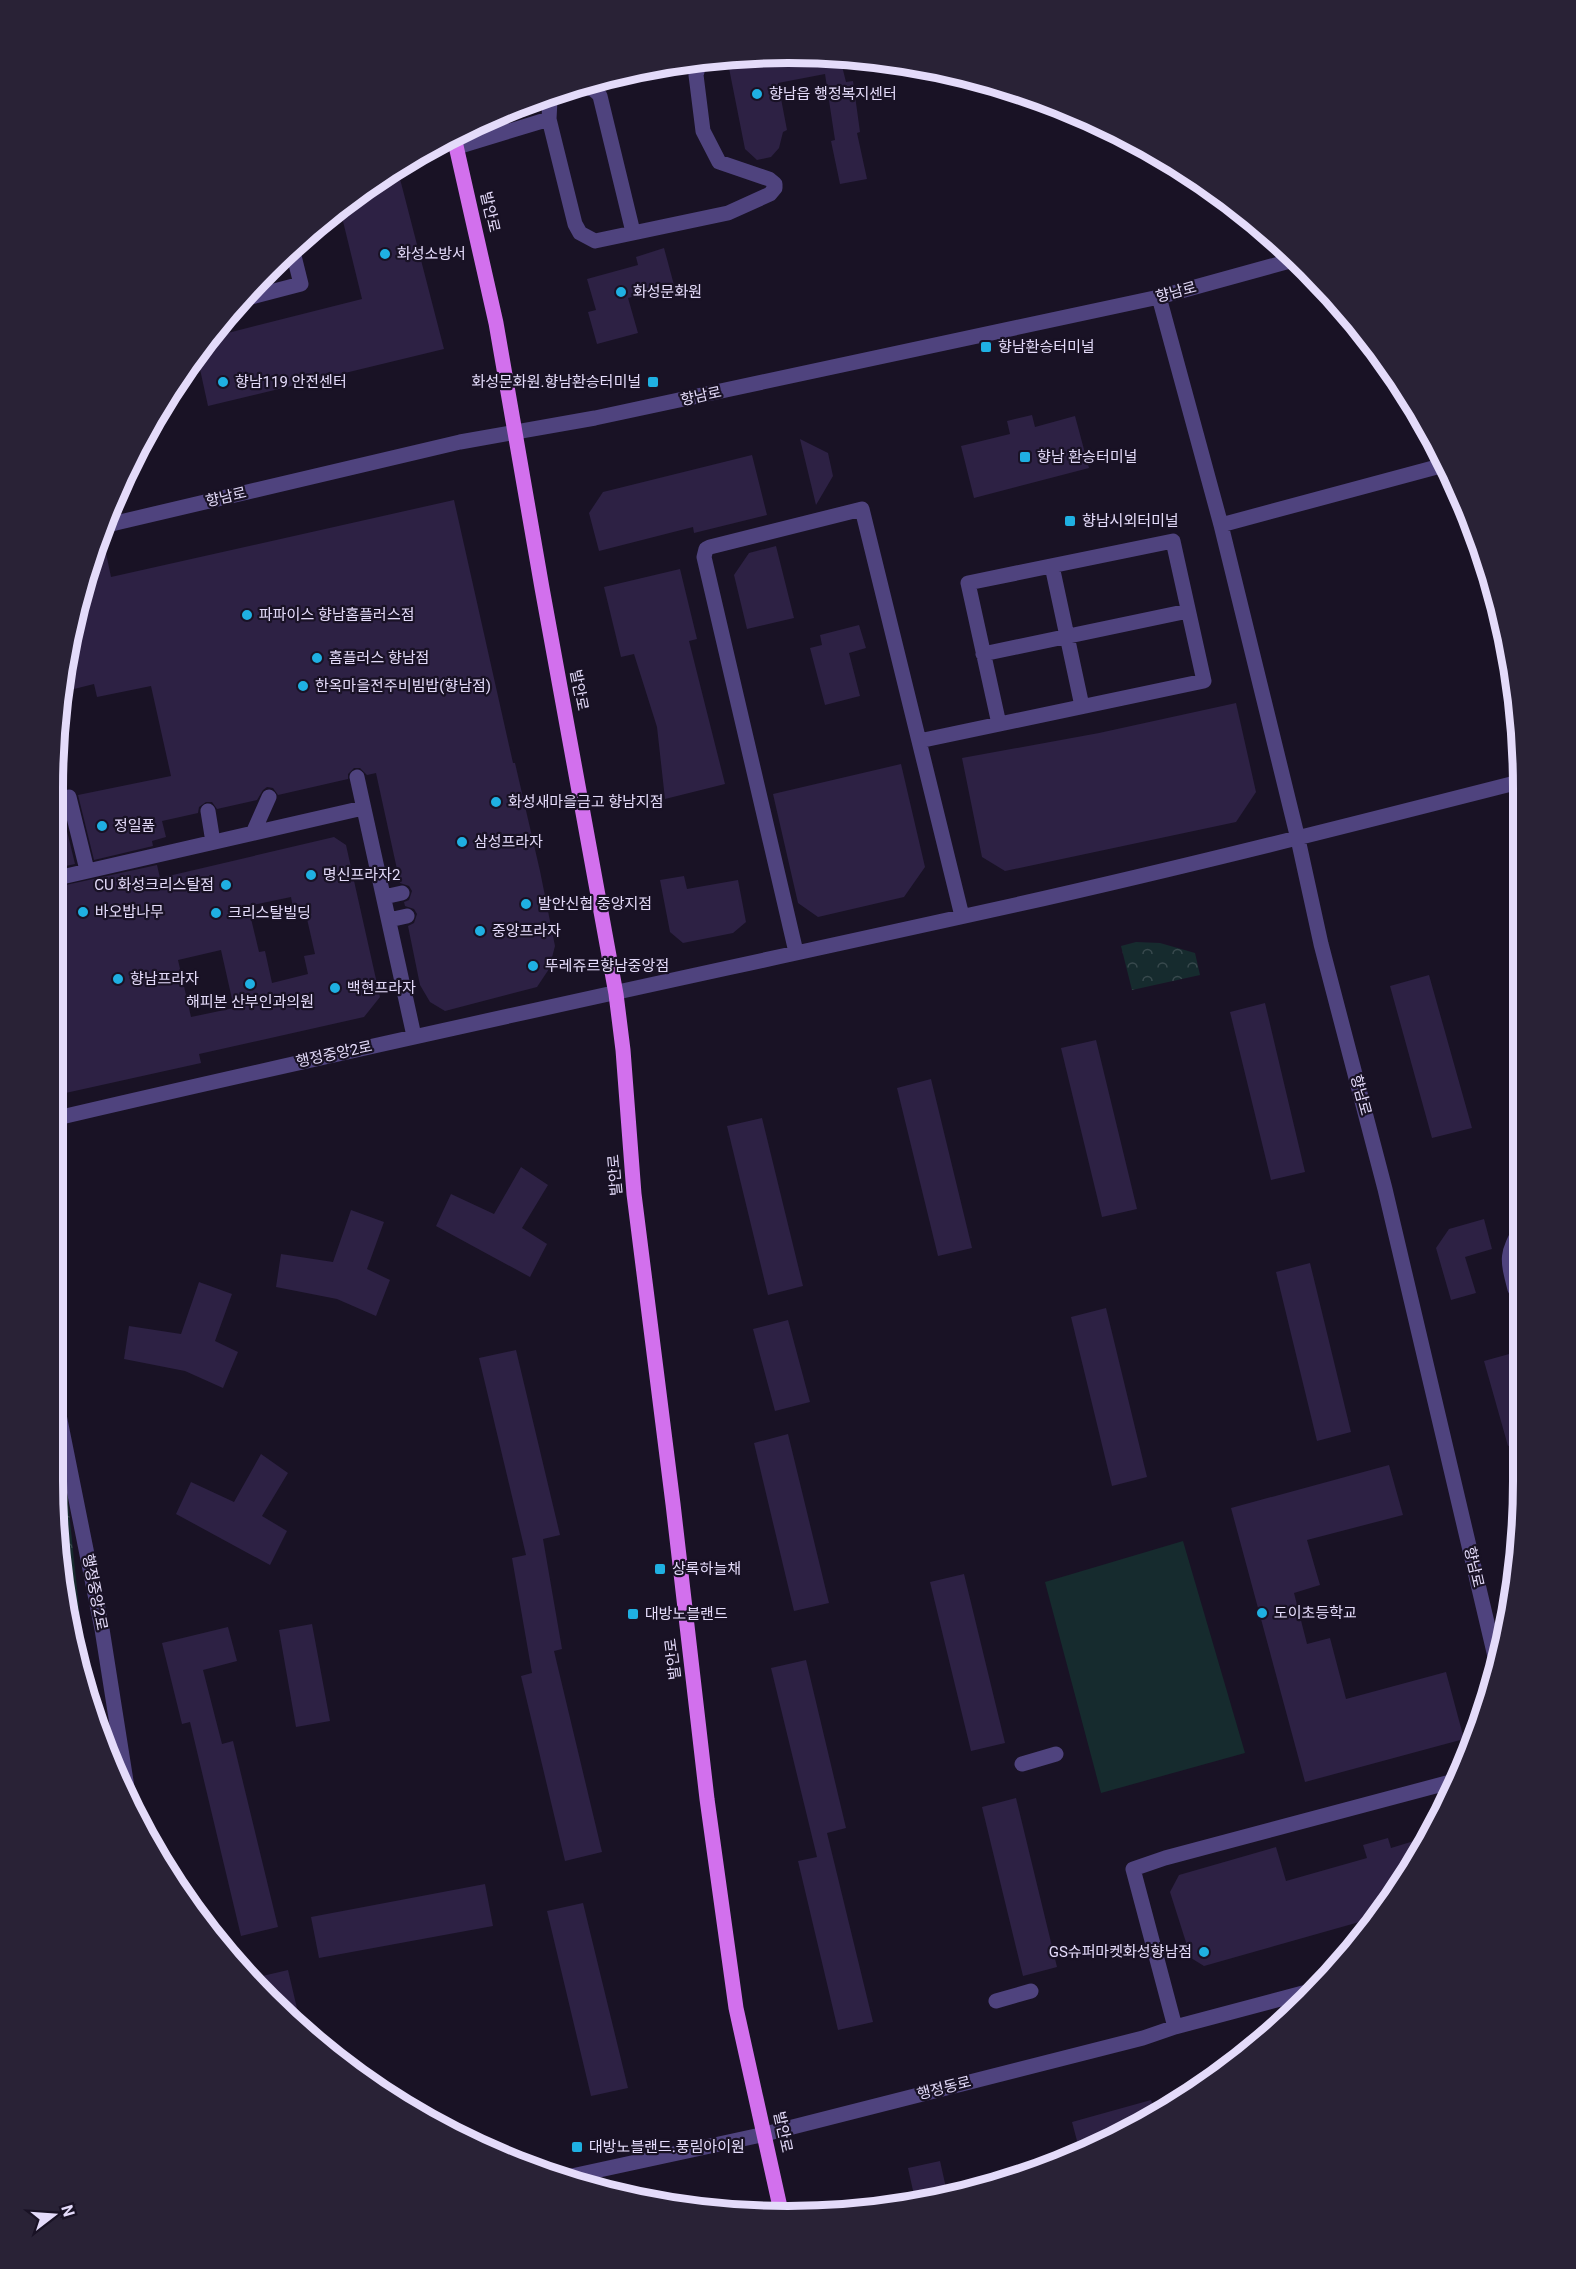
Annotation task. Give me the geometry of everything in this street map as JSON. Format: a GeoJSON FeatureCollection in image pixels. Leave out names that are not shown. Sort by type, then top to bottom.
{"type":"FeatureCollection","features":[{"type":"Feature","properties":{"kind":"main road","name":"발안로"},"geometry":{"type":"LineString","coordinates":[[455,144],[496,323],[616,994],[623,1050],[634,1194],[707,1799],[736,2008],[780,2206]]}},
{"type":"Feature","properties":{"kind":"street"},"geometry":{"type":"LineString","coordinates":[[550,103],[549,119],[575,224],[580,233],[595,241],[728,213],[770,194],[776,188],[769,179],[719,162],[703,131],[696,75],[698,69]]}},
{"type":"Feature","properties":{"kind":"street"},"geometry":{"type":"LineString","coordinates":[[596,89],[600,96],[633,232]]}},
{"type":"Feature","properties":{"kind":"street"},"geometry":{"type":"LineString","coordinates":[[463,140],[549,119]]}},
{"type":"Feature","properties":{"kind":"street"},"geometry":{"type":"LineString","coordinates":[[256,296],[301,284],[294,257]]}},
{"type":"Feature","properties":{"kind":"street","name":"향남로"},"geometry":{"type":"LineString","coordinates":[[113,524],[460,442],[596,418],[1159,297],[1287,262]]}},
{"type":"Feature","properties":{"kind":"street","name":"향남로"},"geometry":{"type":"LineString","coordinates":[[1159,297],[1221,525],[1298,839],[1321,944],[1385,1189],[1493,1648]]}},
{"type":"Feature","properties":{"kind":"street"},"geometry":{"type":"LineString","coordinates":[[1221,525],[1438,467]]}},
{"type":"Feature","properties":{"kind":"street"},"geometry":{"type":"LineString","coordinates":[[796,952],[704,563],[706,549],[862,509],[962,916]]}},
{"type":"Feature","properties":{"kind":"street"},"geometry":{"type":"LineString","coordinates":[[919,741],[1204,681],[1173,541],[968,583],[999,724]]}},
{"type":"Feature","properties":{"kind":"street"},"geometry":{"type":"LineString","coordinates":[[1052,566],[1082,706]]}},
{"type":"Feature","properties":{"kind":"street"},"geometry":{"type":"LineString","coordinates":[[983,654],[1188,611]]}},
{"type":"Feature","properties":{"kind":"street"},"geometry":{"type":"LineString","coordinates":[[357,777],[414,1036]]}},
{"type":"Feature","properties":{"kind":"street","name":"행정중앙2로"},"geometry":{"type":"LineString","coordinates":[[63,1116],[1298,839],[1513,784]]}},
{"type":"Feature","properties":{"kind":"street"},"geometry":{"type":"LineString","coordinates":[[69,797],[76,868]]}},
{"type":"Feature","properties":{"kind":"street"},"geometry":{"type":"LineString","coordinates":[[253,833],[269,797]]}},
{"type":"Feature","properties":{"kind":"street"},"geometry":{"type":"LineString","coordinates":[[63,874],[76,868],[213,842],[363,808]]}},
{"type":"Feature","properties":{"kind":"street"},"geometry":{"type":"LineString","coordinates":[[207,811],[213,842]]}},
{"type":"Feature","properties":{"kind":"street"},"geometry":{"type":"LineString","coordinates":[[384,897],[402,893]]}},
{"type":"Feature","properties":{"kind":"street"},"geometry":{"type":"LineString","coordinates":[[389,920],[406,916]]}},
{"type":"Feature","properties":{"kind":"street"},"geometry":{"type":"LineString","coordinates":[[1513,1245],[1508,1261],[1513,1281]]}},
{"type":"Feature","properties":{"kind":"street","name":"행정중앙2로"},"geometry":{"type":"LineString","coordinates":[[63,1439],[102,1629],[125,1773]]}},
{"type":"Feature","properties":{"kind":"street"},"geometry":{"type":"LineString","coordinates":[[1022,1764],[1056,1754]]}},
{"type":"Feature","properties":{"kind":"street"},"geometry":{"type":"LineString","coordinates":[[1174,2027],[1133,1869],[1165,1858],[1447,1783]]}},
{"type":"Feature","properties":{"kind":"street"},"geometry":{"type":"LineString","coordinates":[[996,2001],[1031,1991]]}},
{"type":"Feature","properties":{"kind":"street","name":"행정동로"},"geometry":{"type":"LineString","coordinates":[[578,2175],[765,2134],[1143,2038],[1174,2027],[1302,1993]]}},
{"type":"Feature","properties":{"kind":"green space"},"geometry":{"type":"Polygon","coordinates":[[[1136,942],[1160,943],[1195,953],[1200,975],[1132,990],[1121,946],[1136,942]]]}},
{"type":"Feature","properties":{"kind":"green space"},"geometry":{"type":"Polygon","coordinates":[[[63,1454],[83,1648],[69,1576],[63,1454]]]}},
{"type":"Feature","properties":{"kind":"green space"},"geometry":{"type":"Polygon","coordinates":[[[1183,1541],[1245,1753],[1101,1793],[1045,1582],[1183,1541]]]}},
{"type":"Feature","properties":{"kind":"building"},"geometry":{"type":"Polygon","coordinates":[[[788,63],[842,66],[846,82],[853,81],[860,132],[857,133],[867,179],[840,184],[831,141],[835,140],[825,74],[778,83],[787,130],[783,132],[779,148],[771,157],[757,160],[745,149],[729,66],[788,63]]]}},
{"type":"Feature","properties":{"kind":"building","name":"화성소방서"},"geometry":{"type":"Polygon","coordinates":[[[399,176],[444,349],[208,406],[199,366],[223,334],[362,299],[342,217],[399,176]]]}},
{"type":"Feature","properties":{"kind":"building","name":"화성문화원"},"geometry":{"type":"Polygon","coordinates":[[[664,248],[674,285],[628,298],[638,333],[597,344],[588,312],[596,310],[587,279],[638,265],[636,257],[664,248]]]}},
{"type":"Feature","properties":{"kind":"building","name":"향남 환승터미널"},"geometry":{"type":"Polygon","coordinates":[[[1032,415],[1035,427],[1075,416],[1089,468],[974,498],[961,446],[1010,434],[1007,421],[1032,415]]]}},
{"type":"Feature","properties":{"kind":"building"},"geometry":{"type":"Polygon","coordinates":[[[800,439],[828,453],[833,476],[816,505],[800,439]]]}},
{"type":"Feature","properties":{"kind":"building"},"geometry":{"type":"Polygon","coordinates":[[[752,455],[767,515],[694,533],[693,527],[599,551],[589,513],[603,492],[752,455]]]}},
{"type":"Feature","properties":{"kind":"building","name":"홈플러스 향남점"},"geometry":{"type":"Polygon","coordinates":[[[454,500],[513,763],[515,763],[540,871],[555,946],[549,969],[537,987],[445,1011],[430,1002],[420,985],[408,926],[414,923],[417,914],[414,909],[405,906],[404,902],[409,900],[412,891],[409,886],[400,883],[376,773],[367,775],[360,768],[354,768],[348,774],[348,779],[278,795],[273,788],[267,787],[257,800],[217,809],[212,802],[206,802],[199,807],[198,813],[162,821],[166,837],[152,841],[153,846],[94,860],[78,795],[171,776],[151,686],[97,697],[94,684],[70,690],[88,600],[101,554],[106,553],[111,577],[454,500]]]}},
{"type":"Feature","properties":{"kind":"building"},"geometry":{"type":"Polygon","coordinates":[[[776,546],[794,618],[747,629],[734,575],[749,553],[776,546]]]}},
{"type":"Feature","properties":{"kind":"building"},"geometry":{"type":"Polygon","coordinates":[[[680,569],[697,639],[689,641],[725,784],[665,799],[657,727],[634,654],[621,657],[604,587],[680,569]]]}},
{"type":"Feature","properties":{"kind":"building"},"geometry":{"type":"Polygon","coordinates":[[[859,625],[866,648],[849,653],[860,696],[825,705],[810,648],[822,645],[820,635],[859,625]]]}},
{"type":"Feature","properties":{"kind":"building"},"geometry":{"type":"Polygon","coordinates":[[[1236,703],[1256,792],[1236,822],[1005,871],[982,857],[962,758],[1099,733],[1236,703]]]}},
{"type":"Feature","properties":{"kind":"building"},"geometry":{"type":"Polygon","coordinates":[[[901,764],[925,867],[904,897],[818,917],[798,903],[773,794],[901,764]]]}},
{"type":"Feature","properties":{"kind":"building"},"geometry":{"type":"Polygon","coordinates":[[[63,814],[75,864],[63,867],[63,814]]]}},
{"type":"Feature","properties":{"kind":"building"},"geometry":{"type":"Polygon","coordinates":[[[334,837],[346,845],[380,997],[364,1017],[199,1054],[201,1063],[63,1094],[63,886],[157,865],[160,878],[334,837]],[[291,897],[248,906],[259,952],[265,951],[272,983],[308,974],[304,956],[315,954],[305,910],[294,913],[291,897]],[[221,950],[178,960],[191,1017],[234,1008],[221,950]]]}},
{"type":"Feature","properties":{"kind":"building"},"geometry":{"type":"Polygon","coordinates":[[[684,876],[687,889],[738,880],[746,922],[733,933],[683,943],[670,932],[660,880],[684,876]]]}},
{"type":"Feature","properties":{"kind":"building"},"geometry":{"type":"Polygon","coordinates":[[[1429,975],[1472,1128],[1432,1138],[1390,986],[1429,975]]]}},
{"type":"Feature","properties":{"kind":"building"},"geometry":{"type":"Polygon","coordinates":[[[1265,1003],[1305,1172],[1271,1180],[1230,1012],[1265,1003]]]}},
{"type":"Feature","properties":{"kind":"building"},"geometry":{"type":"Polygon","coordinates":[[[1096,1040],[1137,1209],[1102,1217],[1061,1048],[1096,1040]]]}},
{"type":"Feature","properties":{"kind":"building"},"geometry":{"type":"Polygon","coordinates":[[[931,1079],[972,1248],[938,1256],[897,1088],[931,1079]]]}},
{"type":"Feature","properties":{"kind":"building"},"geometry":{"type":"Polygon","coordinates":[[[762,1118],[803,1286],[768,1295],[727,1126],[762,1118]]]}},
{"type":"Feature","properties":{"kind":"building"},"geometry":{"type":"Polygon","coordinates":[[[521,1167],[548,1185],[522,1228],[547,1244],[530,1277],[436,1226],[451,1194],[494,1214],[521,1167]]]}},
{"type":"Feature","properties":{"kind":"building"},"geometry":{"type":"Polygon","coordinates":[[[351,1210],[384,1222],[367,1269],[390,1280],[376,1316],[337,1299],[276,1287],[281,1254],[333,1262],[351,1210]]]}},
{"type":"Feature","properties":{"kind":"building"},"geometry":{"type":"Polygon","coordinates":[[[1484,1219],[1492,1249],[1465,1257],[1476,1293],[1451,1300],[1436,1248],[1449,1229],[1484,1219]]]}},
{"type":"Feature","properties":{"kind":"building"},"geometry":{"type":"Polygon","coordinates":[[[1310,1263],[1351,1432],[1317,1441],[1276,1272],[1310,1263]]]}},
{"type":"Feature","properties":{"kind":"building"},"geometry":{"type":"Polygon","coordinates":[[[199,1282],[232,1294],[215,1341],[238,1352],[223,1388],[185,1371],[124,1359],[129,1326],[181,1334],[199,1282]]]}},
{"type":"Feature","properties":{"kind":"building"},"geometry":{"type":"Polygon","coordinates":[[[1106,1308],[1147,1477],[1112,1486],[1071,1317],[1106,1308]]]}},
{"type":"Feature","properties":{"kind":"building"},"geometry":{"type":"Polygon","coordinates":[[[788,1320],[810,1402],[775,1411],[753,1329],[788,1320]]]}},
{"type":"Feature","properties":{"kind":"building"},"geometry":{"type":"Polygon","coordinates":[[[516,1350],[560,1535],[543,1539],[562,1649],[554,1651],[602,1852],[565,1861],[521,1676],[532,1673],[512,1558],[526,1555],[479,1358],[516,1350]]]}},
{"type":"Feature","properties":{"kind":"building"},"geometry":{"type":"Polygon","coordinates":[[[1513,1353],[1513,1445],[1508,1446],[1484,1361],[1513,1353]]]}},
{"type":"Feature","properties":{"kind":"building"},"geometry":{"type":"Polygon","coordinates":[[[788,1434],[829,1603],[794,1611],[754,1443],[788,1434]]]}},
{"type":"Feature","properties":{"kind":"building"},"geometry":{"type":"Polygon","coordinates":[[[261,1454],[288,1473],[262,1516],[287,1531],[270,1565],[176,1514],[191,1482],[234,1502],[261,1454]]]}},
{"type":"Feature","properties":{"kind":"building"},"geometry":{"type":"Polygon","coordinates":[[[1389,1465],[1403,1515],[1307,1540],[1320,1585],[1294,1593],[1307,1644],[1330,1638],[1346,1699],[1446,1672],[1464,1739],[1305,1782],[1231,1508],[1389,1465]]]}},
{"type":"Feature","properties":{"kind":"building"},"geometry":{"type":"Polygon","coordinates":[[[964,1574],[1005,1743],[971,1751],[930,1582],[964,1574]]]}},
{"type":"Feature","properties":{"kind":"building"},"geometry":{"type":"Polygon","coordinates":[[[312,1624],[330,1721],[296,1727],[279,1630],[312,1624]]]}},
{"type":"Feature","properties":{"kind":"building"},"geometry":{"type":"Polygon","coordinates":[[[228,1627],[237,1661],[203,1670],[222,1744],[233,1741],[278,1927],[241,1936],[190,1722],[182,1724],[162,1643],[228,1627]]]}},
{"type":"Feature","properties":{"kind":"building"},"geometry":{"type":"Polygon","coordinates":[[[806,1660],[846,1828],[827,1833],[873,2022],[838,2030],[798,1861],[817,1857],[771,1668],[806,1660]]]}},
{"type":"Feature","properties":{"kind":"building"},"geometry":{"type":"Polygon","coordinates":[[[1016,1798],[1057,1967],[1023,1976],[982,1807],[1016,1798]]]}},
{"type":"Feature","properties":{"kind":"building"},"geometry":{"type":"Polygon","coordinates":[[[1388,1838],[1391,1848],[1418,1840],[1391,1884],[1364,1921],[1204,1966],[1191,1958],[1170,1892],[1179,1875],[1276,1847],[1286,1881],[1367,1858],[1363,1845],[1388,1838]]]}},
{"type":"Feature","properties":{"kind":"building"},"geometry":{"type":"Polygon","coordinates":[[[485,1884],[493,1926],[319,1958],[311,1917],[485,1884]]]}},
{"type":"Feature","properties":{"kind":"building"},"geometry":{"type":"Polygon","coordinates":[[[583,1903],[628,2088],[591,2096],[547,1911],[583,1903]]]}},
{"type":"Feature","properties":{"kind":"building"},"geometry":{"type":"Polygon","coordinates":[[[288,1970],[299,2016],[275,1994],[259,1977],[288,1970]]]}},
{"type":"Feature","properties":{"kind":"building"},"geometry":{"type":"Polygon","coordinates":[[[1151,2100],[1153,2107],[1078,2145],[1072,2122],[1151,2100]]]}},
{"type":"Feature","properties":{"kind":"building"},"geometry":{"type":"Polygon","coordinates":[[[940,2161],[946,2188],[914,2195],[908,2168],[940,2161]]]}},
{"type":"Feature","properties":{"kind":"place","name":"향남읍 행정복지센터"},"geometry":{"type":"Point","coordinates":[757,94]}},
{"type":"Feature","properties":{"kind":"place","name":"화성소방서"},"geometry":{"type":"Point","coordinates":[385,254]}},
{"type":"Feature","properties":{"kind":"place","name":"화성문화원"},"geometry":{"type":"Point","coordinates":[621,292]}},
{"type":"Feature","properties":{"kind":"place","name":"향남환승터미널"},"geometry":{"type":"Point","coordinates":[986,347]}},
{"type":"Feature","properties":{"kind":"place","name":"향남119 안전센터"},"geometry":{"type":"Point","coordinates":[223,382]}},
{"type":"Feature","properties":{"kind":"place","name":"화성문화원.향남환승터미널"},"geometry":{"type":"Point","coordinates":[653,382]}},
{"type":"Feature","properties":{"kind":"place","name":"향남 환승터미널"},"geometry":{"type":"Point","coordinates":[1025,457]}},
{"type":"Feature","properties":{"kind":"place","name":"향남시외터미널"},"geometry":{"type":"Point","coordinates":[1070,521]}},
{"type":"Feature","properties":{"kind":"place","name":"파파이스 향남홈플러스점"},"geometry":{"type":"Point","coordinates":[247,615]}},
{"type":"Feature","properties":{"kind":"place","name":"홈플러스 향남점"},"geometry":{"type":"Point","coordinates":[317,658]}},
{"type":"Feature","properties":{"kind":"place","name":"한옥마을전주비빔밥(향남점)"},"geometry":{"type":"Point","coordinates":[303,686]}},
{"type":"Feature","properties":{"kind":"place","name":"화성새마을금고 향남지점"},"geometry":{"type":"Point","coordinates":[496,802]}},
{"type":"Feature","properties":{"kind":"place","name":"정일품"},"geometry":{"type":"Point","coordinates":[102,826]}},
{"type":"Feature","properties":{"kind":"place","name":"삼성프라자"},"geometry":{"type":"Point","coordinates":[462,842]}},
{"type":"Feature","properties":{"kind":"place","name":"명신프라자2"},"geometry":{"type":"Point","coordinates":[311,875]}},
{"type":"Feature","properties":{"kind":"place","name":"CU 화성크리스탈점"},"geometry":{"type":"Point","coordinates":[226,885]}},
{"type":"Feature","properties":{"kind":"place","name":"발안신협 중앙지점"},"geometry":{"type":"Point","coordinates":[526,904]}},
{"type":"Feature","properties":{"kind":"place","name":"바오밥나무"},"geometry":{"type":"Point","coordinates":[83,912]}},
{"type":"Feature","properties":{"kind":"place","name":"크리스탈빌딩"},"geometry":{"type":"Point","coordinates":[216,913]}},
{"type":"Feature","properties":{"kind":"place","name":"중앙프라자"},"geometry":{"type":"Point","coordinates":[480,931]}},
{"type":"Feature","properties":{"kind":"place","name":"뚜레쥬르향남중앙점"},"geometry":{"type":"Point","coordinates":[533,966]}},
{"type":"Feature","properties":{"kind":"place","name":"향남프라자"},"geometry":{"type":"Point","coordinates":[118,979]}},
{"type":"Feature","properties":{"kind":"place","name":"해피본 산부인과의원"},"geometry":{"type":"Point","coordinates":[250,984]}},
{"type":"Feature","properties":{"kind":"place","name":"백현프라자"},"geometry":{"type":"Point","coordinates":[335,988]}},
{"type":"Feature","properties":{"kind":"place","name":"상록하늘채"},"geometry":{"type":"Point","coordinates":[660,1569]}},
{"type":"Feature","properties":{"kind":"place","name":"도이초등학교"},"geometry":{"type":"Point","coordinates":[1262,1613]}},
{"type":"Feature","properties":{"kind":"place","name":"대방노블랜드"},"geometry":{"type":"Point","coordinates":[633,1614]}},
{"type":"Feature","properties":{"kind":"place","name":"GS슈퍼마켓화성향남점"},"geometry":{"type":"Point","coordinates":[1204,1952]}},
{"type":"Feature","properties":{"kind":"place","name":"대방노블랜드.풍림아이원"},"geometry":{"type":"Point","coordinates":[577,2147]}}]}
